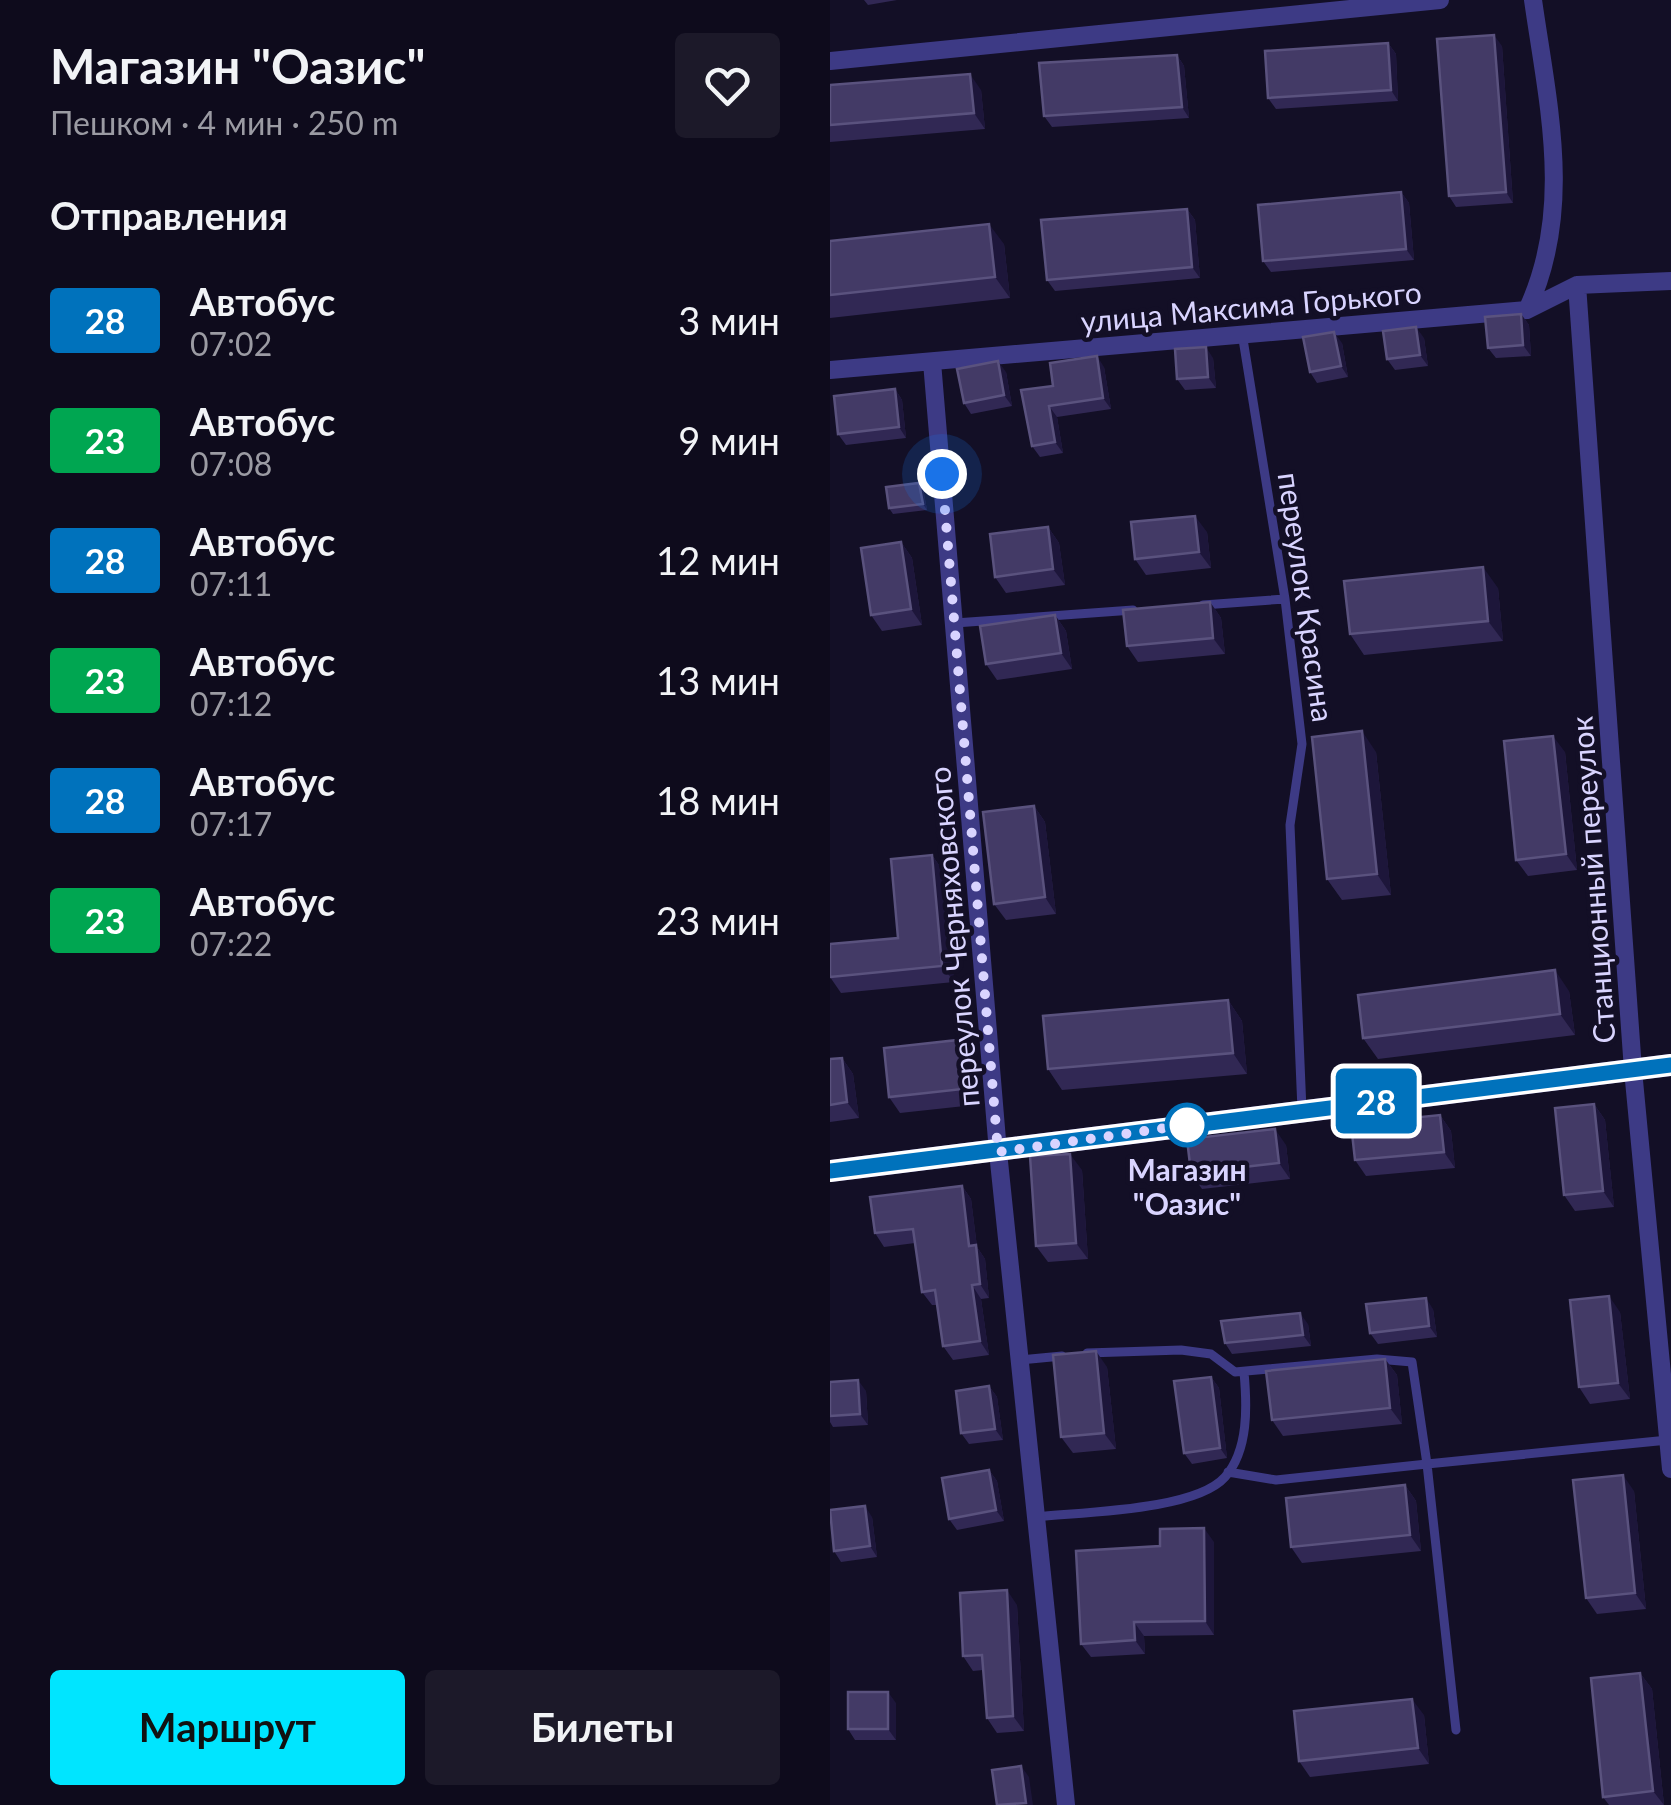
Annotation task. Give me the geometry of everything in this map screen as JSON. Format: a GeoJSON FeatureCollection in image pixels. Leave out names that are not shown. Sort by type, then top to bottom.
{"type":"FeatureCollection","features":[{"type":"Feature","properties":{"kind":"street"},"geometry":{"type":"LineString","coordinates":[[830,61],[1440,0]]}},
{"type":"Feature","properties":{"kind":"street"},"geometry":{"type":"LineString","coordinates":[[1527,310],[1551,247],[1556,200],[1553,144],[1534,0]]}},
{"type":"Feature","properties":{"kind":"street","name":"улица Максима Горького"},"geometry":{"type":"LineString","coordinates":[[830,370],[1527,310],[1577,286],[1671,281]]}},
{"type":"Feature","properties":{"kind":"street","name":"Станционный переулок"},"geometry":{"type":"LineString","coordinates":[[1577,286],[1633,1070],[1671,1470]]}},
{"type":"Feature","properties":{"kind":"street","name":"переулок Черняховского"},"geometry":{"type":"LineString","coordinates":[[932,362],[998,1152],[1066,1805]]}},
{"type":"Feature","properties":{"kind":"street"},"geometry":{"type":"LineString","coordinates":[[830,1171],[1671,1065]]}},
{"type":"Feature","properties":{"kind":"lane","name":"переулок Красина"},"geometry":{"type":"LineString","coordinates":[[1242,333],[1285,599],[1302,744],[1290,825],[1302,1110]]}},
{"type":"Feature","properties":{"kind":"lane"},"geometry":{"type":"LineString","coordinates":[[1188,606],[1285,599]]}},
{"type":"Feature","properties":{"kind":"lane"},"geometry":{"type":"LineString","coordinates":[[955,623],[1149,609]]}},
{"type":"Feature","properties":{"kind":"lane"},"geometry":{"type":"LineString","coordinates":[[1020,1360],[1180,1350],[1211,1354],[1235,1372],[1377,1359],[1412,1362],[1456,1730]]}},
{"type":"Feature","properties":{"kind":"lane"},"geometry":{"type":"LineString","coordinates":[[1036,1517],[1142,1506],[1194,1494],[1228,1472],[1244,1429],[1244,1372]]}},
{"type":"Feature","properties":{"kind":"lane"},"geometry":{"type":"LineString","coordinates":[[1228,1472],[1276,1480],[1668,1440]]}},
{"type":"Feature","properties":{"kind":"building"},"geometry":{"type":"Polygon","coordinates":[[[1494,35],[1506,192],[1449,196],[1437,39],[1494,35]]]}},
{"type":"Feature","properties":{"kind":"building"},"geometry":{"type":"Polygon","coordinates":[[[1388,43],[1391,90],[1268,98],[1265,51],[1388,43]]]}},
{"type":"Feature","properties":{"kind":"building"},"geometry":{"type":"Polygon","coordinates":[[[1177,55],[1182,107],[1044,116],[1039,63],[1177,55]]]}},
{"type":"Feature","properties":{"kind":"building"},"geometry":{"type":"Polygon","coordinates":[[[970,74],[974,113],[830,125],[830,85],[970,74]]]}},
{"type":"Feature","properties":{"kind":"building"},"geometry":{"type":"Polygon","coordinates":[[[1401,192],[1406,249],[1263,261],[1258,205],[1401,192]]]}},
{"type":"Feature","properties":{"kind":"building"},"geometry":{"type":"Polygon","coordinates":[[[1187,209],[1192,267],[1047,280],[1041,220],[1187,209]]]}},
{"type":"Feature","properties":{"kind":"building"},"geometry":{"type":"Polygon","coordinates":[[[989,224],[995,277],[830,295],[830,241],[989,224]]]}},
{"type":"Feature","properties":{"kind":"building"},"geometry":{"type":"Polygon","coordinates":[[[1521,314],[1523,345],[1488,348],[1485,317],[1521,314]]]}},
{"type":"Feature","properties":{"kind":"building"},"geometry":{"type":"Polygon","coordinates":[[[1416,327],[1420,355],[1387,359],[1383,331],[1416,327]]]}},
{"type":"Feature","properties":{"kind":"building"},"geometry":{"type":"Polygon","coordinates":[[[1334,332],[1341,366],[1310,372],[1303,337],[1334,332]]]}},
{"type":"Feature","properties":{"kind":"building"},"geometry":{"type":"Polygon","coordinates":[[[1206,347],[1208,377],[1177,379],[1175,349],[1206,347]]]}},
{"type":"Feature","properties":{"kind":"building"},"geometry":{"type":"Polygon","coordinates":[[[1097,356],[1103,398],[1049,406],[1055,442],[1032,446],[1021,390],[1053,386],[1050,363],[1097,356]]]}},
{"type":"Feature","properties":{"kind":"building"},"geometry":{"type":"Polygon","coordinates":[[[998,361],[1004,395],[964,403],[957,369],[998,361]]]}},
{"type":"Feature","properties":{"kind":"building"},"geometry":{"type":"Polygon","coordinates":[[[895,389],[899,427],[838,434],[834,396],[895,389]]]}},
{"type":"Feature","properties":{"kind":"building"},"geometry":{"type":"Polygon","coordinates":[[[919,483],[923,504],[889,508],[886,487],[919,483]]]}},
{"type":"Feature","properties":{"kind":"building"},"geometry":{"type":"Polygon","coordinates":[[[1195,516],[1199,552],[1135,559],[1131,522],[1195,516]]]}},
{"type":"Feature","properties":{"kind":"building"},"geometry":{"type":"Polygon","coordinates":[[[1048,527],[1053,569],[995,577],[990,534],[1048,527]]]}},
{"type":"Feature","properties":{"kind":"building"},"geometry":{"type":"Polygon","coordinates":[[[901,542],[911,609],[871,615],[861,548],[901,542]]]}},
{"type":"Feature","properties":{"kind":"building"},"geometry":{"type":"Polygon","coordinates":[[[1483,567],[1488,621],[1350,634],[1344,581],[1483,567]]]}},
{"type":"Feature","properties":{"kind":"building"},"geometry":{"type":"Polygon","coordinates":[[[1210,602],[1213,638],[1127,646],[1123,610],[1210,602]]]}},
{"type":"Feature","properties":{"kind":"building"},"geometry":{"type":"Polygon","coordinates":[[[1055,615],[1061,653],[986,664],[980,626],[1055,615]]]}},
{"type":"Feature","properties":{"kind":"building"},"geometry":{"type":"Polygon","coordinates":[[[1362,731],[1377,874],[1327,879],[1312,737],[1362,731]]]}},
{"type":"Feature","properties":{"kind":"building"},"geometry":{"type":"Polygon","coordinates":[[[1553,736],[1566,854],[1516,860],[1504,741],[1553,736]]]}},
{"type":"Feature","properties":{"kind":"building"},"geometry":{"type":"Polygon","coordinates":[[[1034,806],[1045,897],[994,904],[983,812],[1034,806]]]}},
{"type":"Feature","properties":{"kind":"building"},"geometry":{"type":"Polygon","coordinates":[[[932,855],[942,966],[830,977],[830,944],[898,938],[891,859],[932,855]]]}},
{"type":"Feature","properties":{"kind":"building"},"geometry":{"type":"Polygon","coordinates":[[[1555,970],[1560,1014],[1363,1038],[1358,995],[1555,970]]]}},
{"type":"Feature","properties":{"kind":"building"},"geometry":{"type":"Polygon","coordinates":[[[1228,1000],[1233,1053],[1048,1069],[1043,1016],[1228,1000]]]}},
{"type":"Feature","properties":{"kind":"building"},"geometry":{"type":"Polygon","coordinates":[[[958,1040],[963,1089],[889,1097],[884,1048],[958,1040]]]}},
{"type":"Feature","properties":{"kind":"building"},"geometry":{"type":"Polygon","coordinates":[[[842,1058],[847,1102],[830,1105],[830,1059],[842,1058]]]}},
{"type":"Feature","properties":{"kind":"building"},"geometry":{"type":"Polygon","coordinates":[[[1594,1104],[1603,1191],[1564,1195],[1555,1108],[1594,1104]]]}},
{"type":"Feature","properties":{"kind":"building"},"geometry":{"type":"Polygon","coordinates":[[[1440,1115],[1444,1152],[1355,1160],[1351,1124],[1440,1115]]]}},
{"type":"Feature","properties":{"kind":"building"},"geometry":{"type":"Polygon","coordinates":[[[1275,1129],[1279,1163],[1191,1173],[1187,1139],[1275,1129]]]}},
{"type":"Feature","properties":{"kind":"building"},"geometry":{"type":"Polygon","coordinates":[[[1070,1154],[1076,1243],[1036,1246],[1030,1156],[1070,1154]]]}},
{"type":"Feature","properties":{"kind":"building"},"geometry":{"type":"Polygon","coordinates":[[[962,1186],[969,1246],[976,1245],[980,1284],[972,1285],[980,1341],[943,1346],[935,1290],[922,1292],[913,1229],[875,1233],[870,1197],[962,1186]]]}},
{"type":"Feature","properties":{"kind":"building"},"geometry":{"type":"Polygon","coordinates":[[[1609,1296],[1618,1383],[1579,1387],[1570,1300],[1609,1296]]]}},
{"type":"Feature","properties":{"kind":"building"},"geometry":{"type":"Polygon","coordinates":[[[1426,1298],[1429,1326],[1370,1333],[1366,1304],[1426,1298]]]}},
{"type":"Feature","properties":{"kind":"building"},"geometry":{"type":"Polygon","coordinates":[[[1300,1313],[1303,1335],[1225,1343],[1221,1321],[1300,1313]]]}},
{"type":"Feature","properties":{"kind":"building"},"geometry":{"type":"Polygon","coordinates":[[[1096,1351],[1104,1433],[1061,1437],[1053,1355],[1096,1351]]]}},
{"type":"Feature","properties":{"kind":"building"},"geometry":{"type":"Polygon","coordinates":[[[1385,1359],[1390,1408],[1272,1420],[1266,1371],[1385,1359]]]}},
{"type":"Feature","properties":{"kind":"building"},"geometry":{"type":"Polygon","coordinates":[[[1211,1377],[1220,1448],[1184,1453],[1174,1381],[1211,1377]]]}},
{"type":"Feature","properties":{"kind":"building"},"geometry":{"type":"Polygon","coordinates":[[[858,1380],[860,1414],[830,1416],[830,1382],[858,1380]]]}},
{"type":"Feature","properties":{"kind":"building"},"geometry":{"type":"Polygon","coordinates":[[[989,1386],[995,1429],[961,1433],[956,1391],[989,1386]]]}},
{"type":"Feature","properties":{"kind":"building"},"geometry":{"type":"Polygon","coordinates":[[[989,1470],[996,1510],[949,1519],[942,1478],[989,1470]]]}},
{"type":"Feature","properties":{"kind":"building"},"geometry":{"type":"Polygon","coordinates":[[[1623,1475],[1635,1593],[1586,1598],[1573,1480],[1623,1475]]]}},
{"type":"Feature","properties":{"kind":"building"},"geometry":{"type":"Polygon","coordinates":[[[1405,1485],[1410,1535],[1291,1547],[1286,1498],[1405,1485]]]}},
{"type":"Feature","properties":{"kind":"building"},"geometry":{"type":"Polygon","coordinates":[[[865,1506],[870,1546],[834,1551],[830,1510],[865,1506]]]}},
{"type":"Feature","properties":{"kind":"building"},"geometry":{"type":"Polygon","coordinates":[[[1204,1528],[1205,1621],[1134,1622],[1135,1640],[1081,1644],[1076,1551],[1160,1546],[1160,1529],[1204,1528]]]}},
{"type":"Feature","properties":{"kind":"building"},"geometry":{"type":"Polygon","coordinates":[[[1007,1590],[1013,1716],[987,1718],[982,1655],[963,1656],[960,1593],[1007,1590]]]}},
{"type":"Feature","properties":{"kind":"building"},"geometry":{"type":"Polygon","coordinates":[[[1640,1673],[1653,1791],[1603,1797],[1591,1678],[1640,1673]]]}},
{"type":"Feature","properties":{"kind":"building"},"geometry":{"type":"Polygon","coordinates":[[[848,1692],[888,1692],[888,1729],[848,1729],[848,1692]]]}},
{"type":"Feature","properties":{"kind":"building"},"geometry":{"type":"Polygon","coordinates":[[[1412,1699],[1418,1748],[1299,1761],[1294,1711],[1412,1699]]]}},
{"type":"Feature","properties":{"kind":"building"},"geometry":{"type":"Polygon","coordinates":[[[1021,1766],[1026,1803],[997,1805],[992,1770],[1021,1766]]]}},
{"type":"Feature","properties":{"kind":"bus line","name":"28"},"geometry":{"type":"LineString","coordinates":[[830,1171],[1671,1065]]}},
{"type":"Feature","properties":{"kind":"place","name":"Магазин \"Оазис\""},"geometry":{"type":"Point","coordinates":[1187,1125]}},
{"type":"Feature","properties":{"kind":"route"},"geometry":{"type":"LineString","coordinates":[[942,474],[998,1152],[1187,1125]]}}]}
